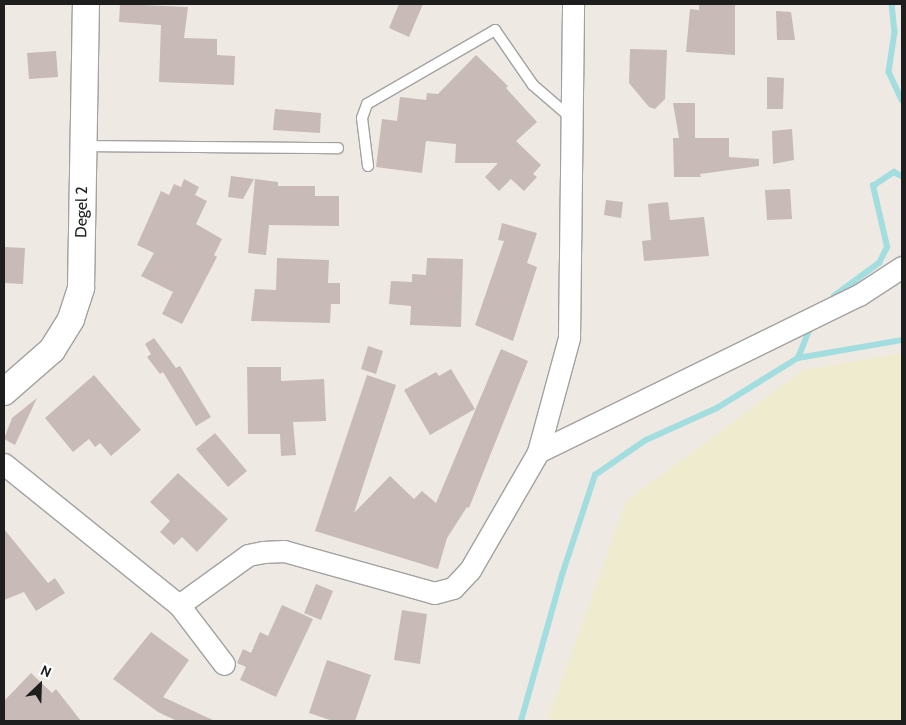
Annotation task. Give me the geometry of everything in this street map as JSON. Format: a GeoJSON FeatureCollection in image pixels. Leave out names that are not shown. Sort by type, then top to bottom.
{"type":"FeatureCollection","features":[{"type":"Feature","properties":{"kind":"street","name":"Degel 2"},"geometry":{"type":"LineString","coordinates":[[4,392],[52,350],[71,319],[81,288],[86,4]]}},
{"type":"Feature","properties":{"kind":"street"},"geometry":{"type":"LineString","coordinates":[[178,605],[248,555],[263,552],[284,551],[434,593],[453,588],[470,570],[538,452],[569,338],[572,4]]}},
{"type":"Feature","properties":{"kind":"street"},"geometry":{"type":"LineString","coordinates":[[538,452],[859,295],[902,267]]}},
{"type":"Feature","properties":{"kind":"street"},"geometry":{"type":"LineString","coordinates":[[4,464],[178,605],[224,664]]}},
{"type":"Feature","properties":{"kind":"lane"},"geometry":{"type":"LineString","coordinates":[[368,166],[362,118],[367,104],[495,30],[533,85],[571,118]]}},
{"type":"Feature","properties":{"kind":"lane"},"geometry":{"type":"LineString","coordinates":[[84,146],[338,148]]}},
{"type":"Feature","properties":{"kind":"shaded area"},"geometry":{"type":"Polygon","coordinates":[[[902,353],[902,721],[547,721],[626,501],[803,370],[902,353]]]}},
{"type":"Feature","properties":{"kind":"building"},"geometry":{"type":"Polygon","coordinates":[[[120,4],[188,7],[184,38],[217,39],[217,55],[235,56],[234,85],[159,82],[161,25],[119,22],[120,4]]]}},
{"type":"Feature","properties":{"kind":"building"},"geometry":{"type":"Polygon","coordinates":[[[399,4],[423,4],[409,37],[389,28],[399,4]]]}},
{"type":"Feature","properties":{"kind":"building"},"geometry":{"type":"Polygon","coordinates":[[[699,4],[735,4],[735,55],[686,52],[690,9],[699,10],[699,4]]]}},
{"type":"Feature","properties":{"kind":"building"},"geometry":{"type":"Polygon","coordinates":[[[776,11],[791,12],[795,40],[777,40],[776,11]]]}},
{"type":"Feature","properties":{"kind":"building"},"geometry":{"type":"Polygon","coordinates":[[[630,49],[667,50],[665,99],[655,109],[649,107],[629,83],[630,49]]]}},
{"type":"Feature","properties":{"kind":"building"},"geometry":{"type":"Polygon","coordinates":[[[56,51],[58,77],[29,79],[27,53],[56,51]]]}},
{"type":"Feature","properties":{"kind":"building"},"geometry":{"type":"Polygon","coordinates":[[[476,55],[508,86],[506,88],[537,122],[516,141],[541,165],[533,174],[537,177],[524,191],[511,179],[499,191],[485,177],[498,163],[455,163],[456,144],[426,141],[422,173],[376,167],[382,119],[397,121],[400,97],[426,100],[427,93],[438,94],[476,55]]]}},
{"type":"Feature","properties":{"kind":"building"},"geometry":{"type":"Polygon","coordinates":[[[767,77],[784,78],[783,109],[767,109],[767,77]]]}},
{"type":"Feature","properties":{"kind":"building"},"geometry":{"type":"Polygon","coordinates":[[[673,103],[695,103],[695,138],[729,138],[729,157],[759,159],[759,166],[700,174],[701,177],[674,177],[673,138],[679,138],[673,103]]]}},
{"type":"Feature","properties":{"kind":"building"},"geometry":{"type":"Polygon","coordinates":[[[275,109],[321,113],[320,133],[273,130],[275,109]]]}},
{"type":"Feature","properties":{"kind":"building"},"geometry":{"type":"Polygon","coordinates":[[[792,129],[794,160],[773,164],[772,131],[792,129]]]}},
{"type":"Feature","properties":{"kind":"building"},"geometry":{"type":"Polygon","coordinates":[[[231,176],[254,179],[243,199],[228,197],[231,176]]]}},
{"type":"Feature","properties":{"kind":"building"},"geometry":{"type":"Polygon","coordinates":[[[184,179],[199,187],[195,195],[207,201],[196,224],[222,239],[214,255],[217,257],[182,324],[162,314],[173,292],[141,276],[154,253],[137,245],[161,191],[169,195],[174,184],[181,187],[184,179]]]}},
{"type":"Feature","properties":{"kind":"building"},"geometry":{"type":"Polygon","coordinates":[[[255,179],[278,182],[278,186],[315,186],[315,196],[339,196],[339,226],[269,225],[266,255],[248,253],[255,179]]]}},
{"type":"Feature","properties":{"kind":"building"},"geometry":{"type":"Polygon","coordinates":[[[790,189],[792,219],[767,220],[765,190],[790,189]]]}},
{"type":"Feature","properties":{"kind":"building"},"geometry":{"type":"Polygon","coordinates":[[[606,200],[623,202],[621,218],[604,215],[606,200]]]}},
{"type":"Feature","properties":{"kind":"building"},"geometry":{"type":"Polygon","coordinates":[[[668,202],[670,220],[704,217],[709,256],[644,261],[642,241],[651,240],[648,204],[668,202]]]}},
{"type":"Feature","properties":{"kind":"building"},"geometry":{"type":"Polygon","coordinates":[[[502,223],[537,233],[527,263],[537,267],[513,341],[475,325],[504,241],[498,240],[502,223]]]}},
{"type":"Feature","properties":{"kind":"building"},"geometry":{"type":"Polygon","coordinates":[[[4,247],[25,248],[23,284],[4,283],[4,247]]]}},
{"type":"Feature","properties":{"kind":"building"},"geometry":{"type":"Polygon","coordinates":[[[277,258],[329,260],[328,283],[340,283],[340,304],[331,304],[330,323],[251,321],[255,289],[276,290],[277,258]]]}},
{"type":"Feature","properties":{"kind":"building"},"geometry":{"type":"Polygon","coordinates":[[[427,258],[463,259],[461,327],[410,325],[411,306],[389,304],[391,281],[412,282],[412,274],[426,275],[427,258]]]}},
{"type":"Feature","properties":{"kind":"building"},"geometry":{"type":"Polygon","coordinates":[[[154,338],[176,368],[180,366],[211,417],[196,426],[163,372],[160,374],[147,357],[151,354],[145,344],[154,338]]]}},
{"type":"Feature","properties":{"kind":"building"},"geometry":{"type":"Polygon","coordinates":[[[368,346],[383,351],[376,374],[361,369],[368,346]]]}},
{"type":"Feature","properties":{"kind":"building"},"geometry":{"type":"Polygon","coordinates":[[[501,349],[528,361],[469,508],[467,507],[447,538],[438,569],[315,531],[367,375],[396,385],[354,513],[390,476],[414,499],[422,491],[436,503],[501,349]]]}},
{"type":"Feature","properties":{"kind":"building"},"geometry":{"type":"Polygon","coordinates":[[[247,367],[281,367],[281,381],[324,379],[326,421],[293,422],[296,455],[281,456],[280,434],[248,434],[247,367]]]}},
{"type":"Feature","properties":{"kind":"building"},"geometry":{"type":"Polygon","coordinates":[[[451,369],[475,409],[430,435],[404,390],[436,372],[439,376],[451,369]]]}},
{"type":"Feature","properties":{"kind":"building"},"geometry":{"type":"Polygon","coordinates":[[[94,375],[141,430],[111,456],[100,443],[95,447],[89,439],[73,452],[45,418],[94,375]]]}},
{"type":"Feature","properties":{"kind":"building"},"geometry":{"type":"Polygon","coordinates":[[[37,398],[15,445],[4,439],[12,418],[37,398]]]}},
{"type":"Feature","properties":{"kind":"building"},"geometry":{"type":"Polygon","coordinates":[[[215,433],[247,471],[228,487],[196,449],[215,433]]]}},
{"type":"Feature","properties":{"kind":"building"},"geometry":{"type":"Polygon","coordinates":[[[178,473],[228,519],[197,552],[182,537],[174,545],[160,532],[170,521],[150,502],[178,473]]]}},
{"type":"Feature","properties":{"kind":"building"},"geometry":{"type":"Polygon","coordinates":[[[4,529],[48,583],[55,578],[65,593],[36,611],[24,592],[4,600],[4,529]]]}},
{"type":"Feature","properties":{"kind":"building"},"geometry":{"type":"Polygon","coordinates":[[[316,584],[333,591],[321,620],[304,613],[316,584]]]}},
{"type":"Feature","properties":{"kind":"building"},"geometry":{"type":"Polygon","coordinates":[[[282,605],[313,619],[276,697],[240,680],[246,667],[237,663],[243,649],[251,653],[260,632],[268,636],[282,605]]]}},
{"type":"Feature","properties":{"kind":"building"},"geometry":{"type":"Polygon","coordinates":[[[402,610],[427,614],[420,664],[394,660],[402,610]]]}},
{"type":"Feature","properties":{"kind":"building"},"geometry":{"type":"Polygon","coordinates":[[[151,632],[189,660],[163,697],[215,721],[177,721],[158,712],[113,679],[151,632]]]}},
{"type":"Feature","properties":{"kind":"building"},"geometry":{"type":"Polygon","coordinates":[[[327,660],[371,675],[355,721],[333,721],[309,713],[327,660]]]}},
{"type":"Feature","properties":{"kind":"building"},"geometry":{"type":"Polygon","coordinates":[[[31,673],[52,693],[56,689],[81,721],[4,721],[4,701],[31,673]]]}},
{"type":"Feature","properties":{"kind":"waterway"},"geometry":{"type":"LineString","coordinates":[[892,4],[895,32],[889,72],[902,100]]}},
{"type":"Feature","properties":{"kind":"waterway"},"geometry":{"type":"LineString","coordinates":[[834,296],[879,263],[887,247],[873,186],[894,172],[902,176]]}},
{"type":"Feature","properties":{"kind":"waterway"},"geometry":{"type":"LineString","coordinates":[[798,358],[811,326]]}},
{"type":"Feature","properties":{"kind":"waterway"},"geometry":{"type":"LineString","coordinates":[[521,721],[562,575],[595,475],[646,440],[717,408],[798,358],[902,340]]}}]}
